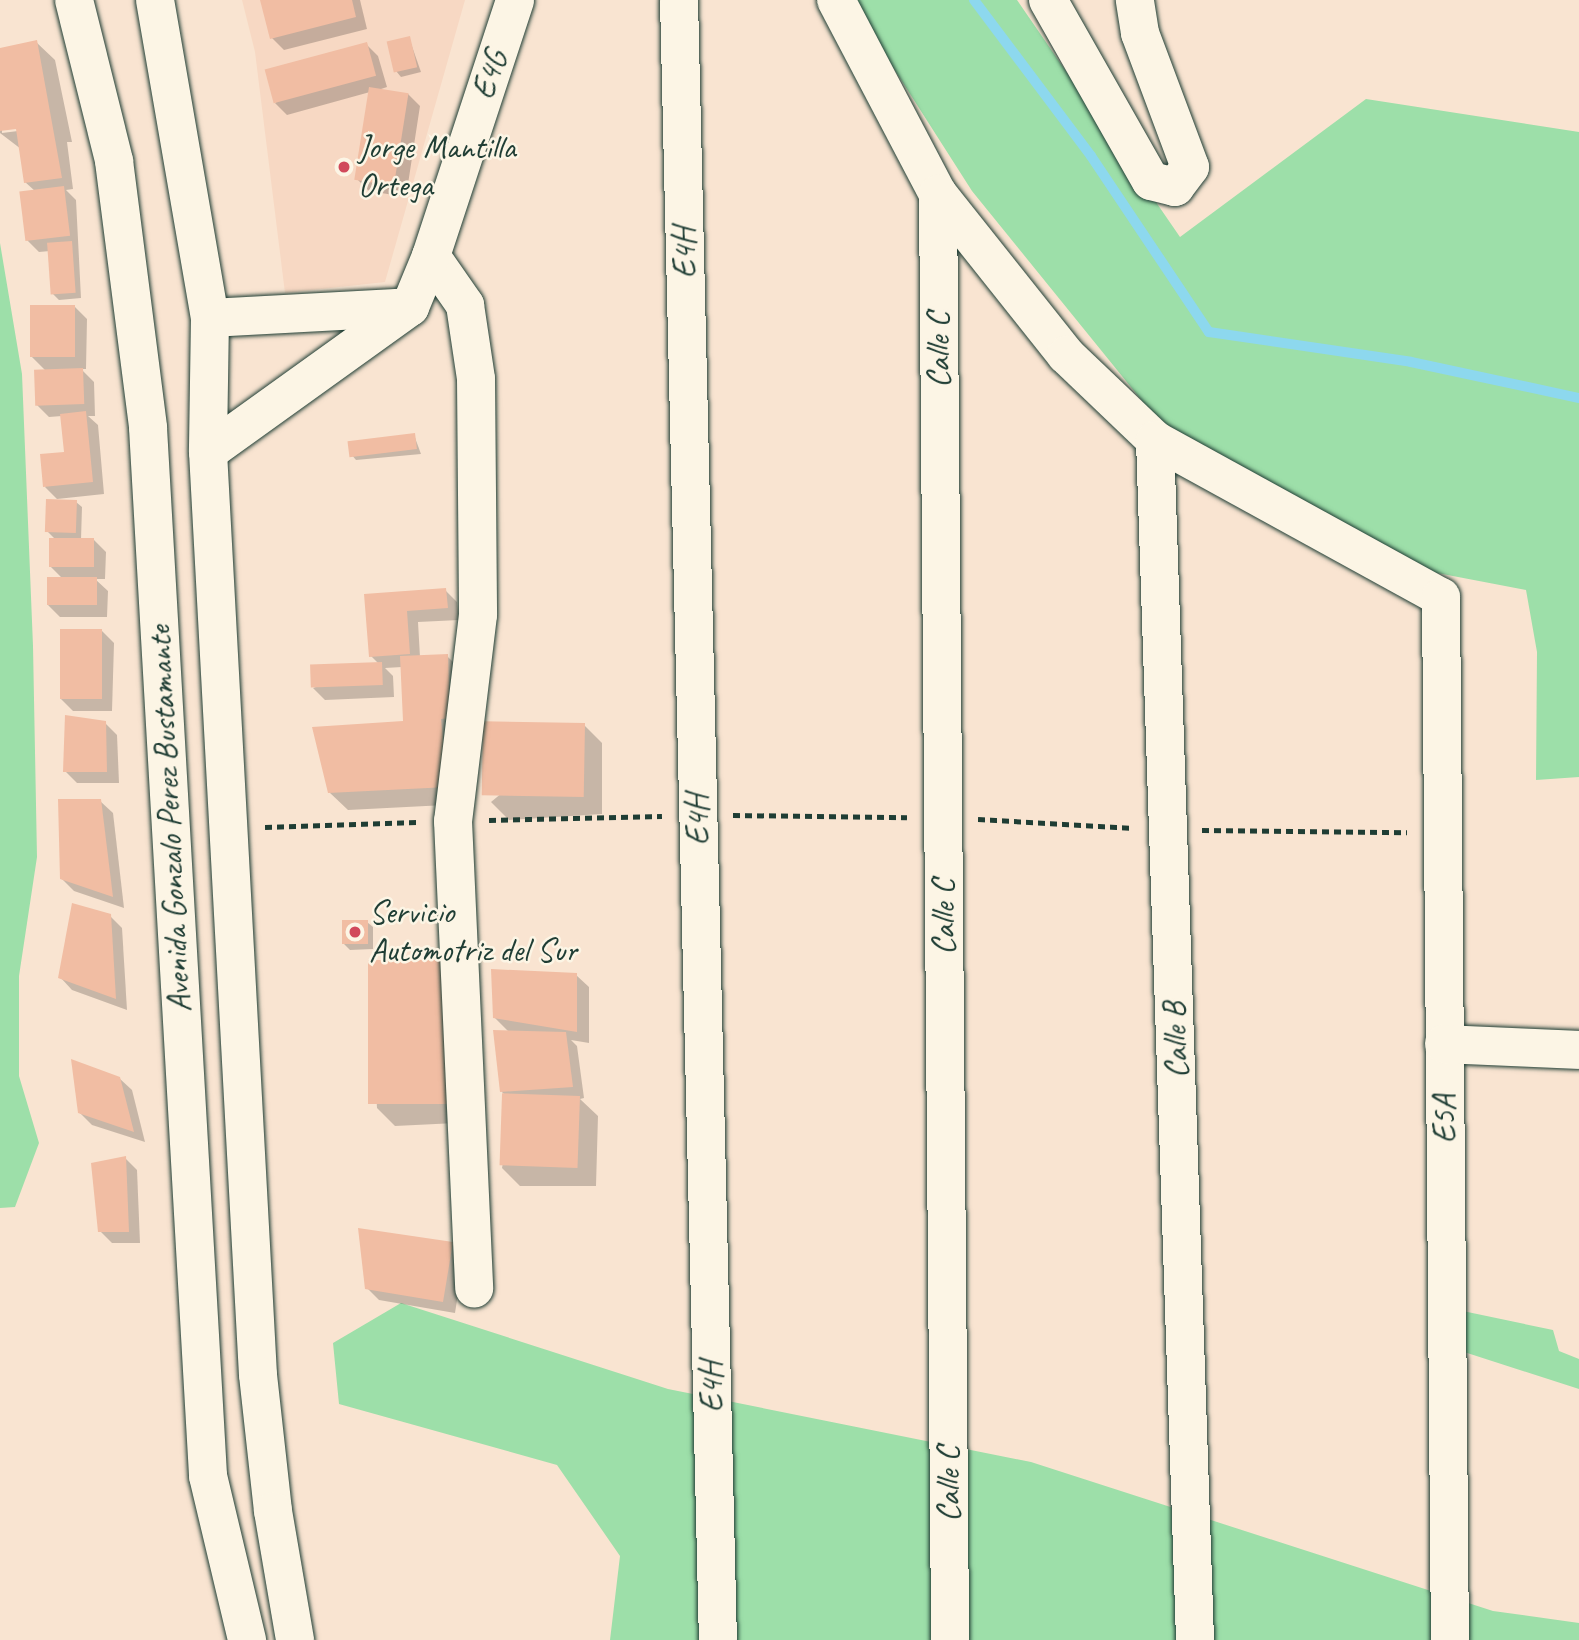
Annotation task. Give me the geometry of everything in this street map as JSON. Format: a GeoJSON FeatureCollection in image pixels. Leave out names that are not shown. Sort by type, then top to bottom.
{"type":"FeatureCollection","features":[{"type":"Feature","properties":{"kind":"street","name":"Avenida Gonzalo Perez Bustamante"},"geometry":{"type":"LineString","coordinates":[[74,0],[114,161],[148,428],[208,1476],[247,1640]]}},
{"type":"Feature","properties":{"kind":"street","name":"Avenida Gonzalo Perez Bustamante"},"geometry":{"type":"LineString","coordinates":[[155,0],[210,318],[208,452],[231,828],[258,1374],[273,1511],[295,1640]]}},
{"type":"Feature","properties":{"kind":"street","name":"E4G"},"geometry":{"type":"LineString","coordinates":[[410,307],[431,256],[515,0]]}},
{"type":"Feature","properties":{"kind":"street","name":"E4H"},"geometry":{"type":"LineString","coordinates":[[679,0],[718,1640]]}},
{"type":"Feature","properties":{"kind":"street"},"geometry":{"type":"LineString","coordinates":[[836,0],[938,194],[1066,355],[1155,440]]}},
{"type":"Feature","properties":{"kind":"street"},"geometry":{"type":"LineString","coordinates":[[1048,0],[1151,181],[1175,187],[1190,167],[1140,33],[1135,0]]}},
{"type":"Feature","properties":{"kind":"street","name":"Calle C"},"geometry":{"type":"LineString","coordinates":[[938,194],[950,1640]]}},
{"type":"Feature","properties":{"kind":"street"},"geometry":{"type":"LineString","coordinates":[[431,256],[465,305],[476,391],[478,614],[453,821],[474,1289]]}},
{"type":"Feature","properties":{"kind":"street"},"geometry":{"type":"LineString","coordinates":[[210,318],[410,307]]}},
{"type":"Feature","properties":{"kind":"street"},"geometry":{"type":"LineString","coordinates":[[208,452],[410,307]]}},
{"type":"Feature","properties":{"kind":"street","name":"E5A"},"geometry":{"type":"LineString","coordinates":[[1155,440],[1441,597],[1450,1640]]}},
{"type":"Feature","properties":{"kind":"street","name":"Calle B"},"geometry":{"type":"LineString","coordinates":[[1155,440],[1195,1640]]}},
{"type":"Feature","properties":{"kind":"street"},"geometry":{"type":"LineString","coordinates":[[171,830],[231,828]]}},
{"type":"Feature","properties":{"kind":"street"},"geometry":{"type":"LineString","coordinates":[[1444,1044],[1579,1050]]}},
{"type":"Feature","properties":{"kind":"path"},"geometry":{"type":"LineString","coordinates":[[231,828],[698,815],[943,817],[1169,830],[1443,833]]}},
{"type":"Feature","properties":{"kind":"shaded area","name":"Jorge Mantilla Ortega"},"geometry":{"type":"Polygon","coordinates":[[[242,0],[465,0],[385,282],[285,293],[255,52],[242,0]]]}},
{"type":"Feature","properties":{"kind":"green space"},"geometry":{"type":"Polygon","coordinates":[[[850,0],[1017,0],[1180,237],[1366,99],[1579,132],[1579,777],[1536,780],[1537,652],[1526,590],[1432,572],[1190,460],[972,191],[850,0]]]}},
{"type":"Feature","properties":{"kind":"green space"},"geometry":{"type":"Polygon","coordinates":[[[0,243],[22,374],[33,646],[37,857],[19,976],[19,1076],[39,1143],[15,1207],[0,1208],[0,243]]]}},
{"type":"Feature","properties":{"kind":"green space"},"geometry":{"type":"Polygon","coordinates":[[[401,1303],[668,1389],[1031,1462],[1493,1611],[1579,1623],[1579,1640],[610,1640],[620,1556],[557,1465],[339,1404],[333,1343],[401,1303]]]}},
{"type":"Feature","properties":{"kind":"green space"},"geometry":{"type":"Polygon","coordinates":[[[1458,1310],[1553,1330],[1559,1351],[1579,1359],[1579,1389],[1461,1351],[1458,1310]]]}},
{"type":"Feature","properties":{"kind":"building"},"geometry":{"type":"Polygon","coordinates":[[[260,0],[352,0],[356,17],[270,39],[260,0]]]}},
{"type":"Feature","properties":{"kind":"building"},"geometry":{"type":"Polygon","coordinates":[[[410,36],[417,67],[394,73],[387,41],[410,36]]]}},
{"type":"Feature","properties":{"kind":"building"},"geometry":{"type":"Polygon","coordinates":[[[37,40],[62,178],[24,183],[16,129],[0,131],[0,48],[37,40]]]}},
{"type":"Feature","properties":{"kind":"building"},"geometry":{"type":"Polygon","coordinates":[[[367,42],[376,76],[274,103],[265,69],[367,42]]]}},
{"type":"Feature","properties":{"kind":"building"},"geometry":{"type":"Polygon","coordinates":[[[369,87],[409,93],[394,186],[354,180],[369,87]]]}},
{"type":"Feature","properties":{"kind":"building"},"geometry":{"type":"Polygon","coordinates":[[[64,186],[70,236],[25,241],[19,191],[64,186]]]}},
{"type":"Feature","properties":{"kind":"building"},"geometry":{"type":"Polygon","coordinates":[[[72,241],[76,293],[51,295],[47,243],[72,241]]]}},
{"type":"Feature","properties":{"kind":"building"},"geometry":{"type":"Polygon","coordinates":[[[30,305],[75,305],[75,357],[30,357],[30,305]]]}},
{"type":"Feature","properties":{"kind":"building"},"geometry":{"type":"Polygon","coordinates":[[[83,368],[84,404],[35,406],[34,370],[83,368]]]}},
{"type":"Feature","properties":{"kind":"building"},"geometry":{"type":"Polygon","coordinates":[[[86,411],[93,482],[43,487],[40,454],[64,452],[60,414],[86,411]]]}},
{"type":"Feature","properties":{"kind":"building"},"geometry":{"type":"Polygon","coordinates":[[[415,433],[417,449],[349,457],[348,441],[415,433]]]}},
{"type":"Feature","properties":{"kind":"building"},"geometry":{"type":"Polygon","coordinates":[[[46,499],[77,500],[76,533],[45,532],[46,499]]]}},
{"type":"Feature","properties":{"kind":"building"},"geometry":{"type":"Polygon","coordinates":[[[49,538],[94,538],[94,567],[49,567],[49,538]]]}},
{"type":"Feature","properties":{"kind":"building"},"geometry":{"type":"Polygon","coordinates":[[[47,577],[97,577],[97,605],[47,605],[47,577]]]}},
{"type":"Feature","properties":{"kind":"building"},"geometry":{"type":"Polygon","coordinates":[[[446,588],[448,608],[407,611],[410,654],[369,657],[364,594],[446,588]]]}},
{"type":"Feature","properties":{"kind":"building"},"geometry":{"type":"Polygon","coordinates":[[[60,629],[102,629],[102,699],[60,699],[60,629]]]}},
{"type":"Feature","properties":{"kind":"building"},"geometry":{"type":"Polygon","coordinates":[[[448,654],[450,718],[441,719],[448,787],[328,793],[312,727],[403,721],[400,656],[448,654]]]}},
{"type":"Feature","properties":{"kind":"building"},"geometry":{"type":"Polygon","coordinates":[[[382,662],[383,685],[311,687],[310,665],[382,662]]]}},
{"type":"Feature","properties":{"kind":"building"},"geometry":{"type":"Polygon","coordinates":[[[65,715],[106,721],[107,772],[63,772],[65,715]]]}},
{"type":"Feature","properties":{"kind":"building"},"geometry":{"type":"Polygon","coordinates":[[[483,721],[585,723],[584,797],[482,795],[483,721]]]}},
{"type":"Feature","properties":{"kind":"building"},"geometry":{"type":"Polygon","coordinates":[[[58,799],[101,799],[113,897],[60,879],[58,799]]]}},
{"type":"Feature","properties":{"kind":"building"},"geometry":{"type":"Polygon","coordinates":[[[72,903],[111,914],[116,999],[58,978],[72,903]]]}},
{"type":"Feature","properties":{"kind":"building","name":"Servicio Automotriz del Sur"},"geometry":{"type":"Polygon","coordinates":[[[342,920],[368,920],[368,944],[342,944],[342,920]]]}},
{"type":"Feature","properties":{"kind":"building"},"geometry":{"type":"Polygon","coordinates":[[[368,960],[459,960],[459,1104],[368,1104],[368,960]]]}},
{"type":"Feature","properties":{"kind":"building"},"geometry":{"type":"Polygon","coordinates":[[[491,969],[577,973],[577,1032],[493,1018],[491,969]]]}},
{"type":"Feature","properties":{"kind":"building"},"geometry":{"type":"Polygon","coordinates":[[[493,1030],[566,1032],[573,1087],[500,1092],[493,1030]]]}},
{"type":"Feature","properties":{"kind":"building"},"geometry":{"type":"Polygon","coordinates":[[[71,1059],[120,1077],[134,1132],[78,1113],[71,1059]]]}},
{"type":"Feature","properties":{"kind":"building"},"geometry":{"type":"Polygon","coordinates":[[[502,1093],[580,1096],[577,1168],[500,1165],[502,1093]]]}},
{"type":"Feature","properties":{"kind":"building"},"geometry":{"type":"Polygon","coordinates":[[[126,1156],[129,1232],[98,1232],[91,1163],[126,1156]]]}},
{"type":"Feature","properties":{"kind":"building"},"geometry":{"type":"Polygon","coordinates":[[[358,1228],[453,1242],[443,1302],[365,1289],[358,1228]]]}},
{"type":"Feature","properties":{"kind":"waterway"},"geometry":{"type":"LineString","coordinates":[[974,0],[1091,156],[1209,332],[1411,362],[1579,398]]}},
{"type":"Feature","properties":{"kind":"place","name":"Jorge Mantilla Ortega"},"geometry":{"type":"Point","coordinates":[344,167]}},
{"type":"Feature","properties":{"kind":"place","name":"Servicio Automotriz del Sur"},"geometry":{"type":"Point","coordinates":[355,932]}}]}
